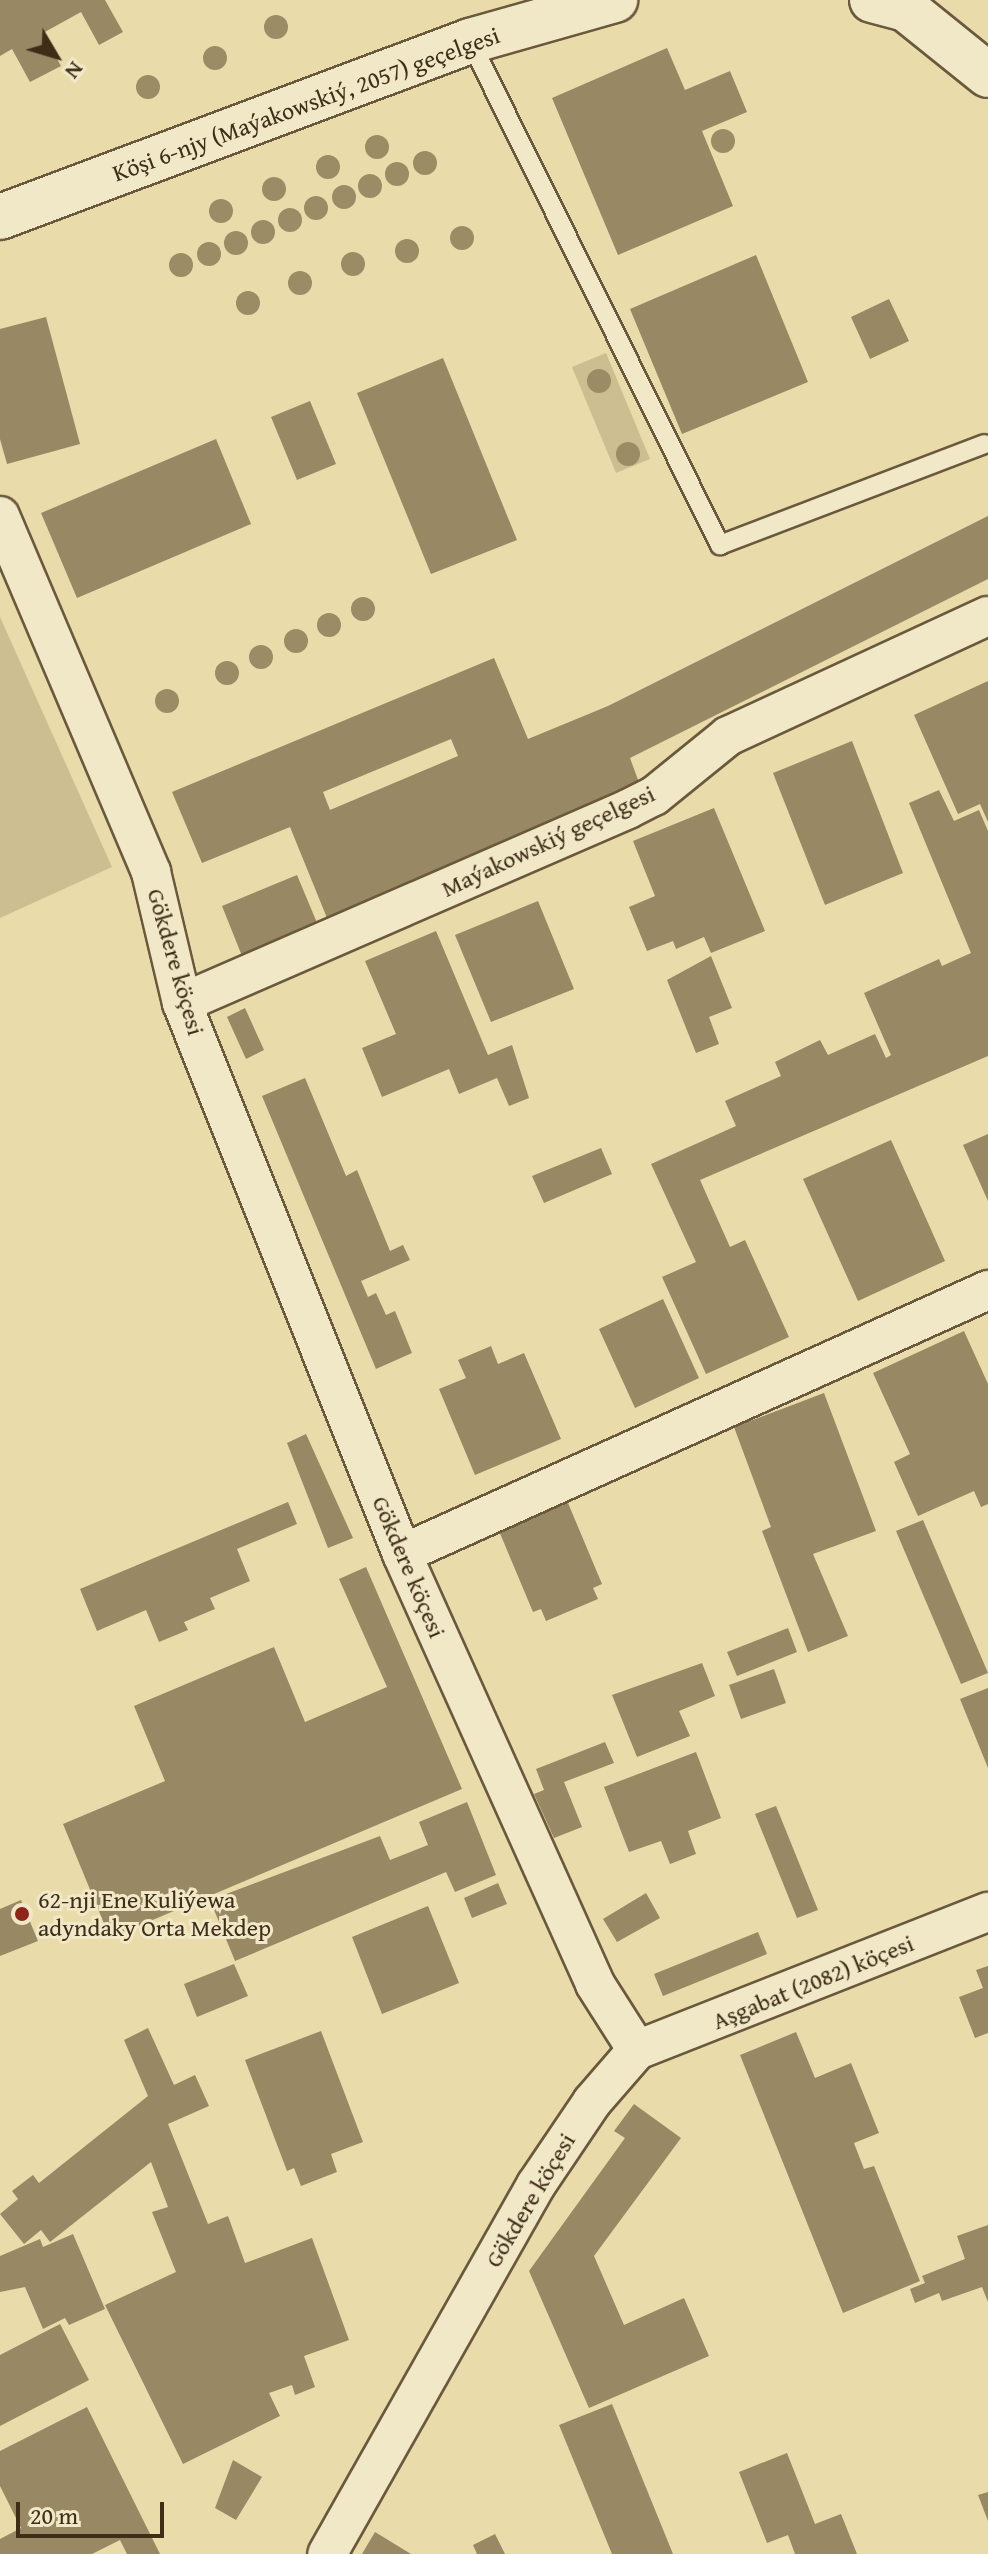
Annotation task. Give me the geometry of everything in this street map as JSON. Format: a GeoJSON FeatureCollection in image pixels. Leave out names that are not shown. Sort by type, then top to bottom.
{"type":"FeatureCollection","features":[{"type":"Feature","properties":{"kind":"street","name":"Köşi 6-njy (Maýakowskiý, 2057) geçelgesi"},"geometry":{"type":"LineString","coordinates":[[0,217],[470,41],[615,0]]}},
{"type":"Feature","properties":{"kind":"street"},"geometry":{"type":"LineString","coordinates":[[889,5],[988,75]]}},
{"type":"Feature","properties":{"kind":"street","name":"Gökdere köçesi"},"geometry":{"type":"LineString","coordinates":[[0,516],[151,872],[182,1003],[402,1554],[595,1984],[637,2050],[592,2102],[536,2185],[327,2554]]}},
{"type":"Feature","properties":{"kind":"street","name":"Maýakowskiý geçelgesi"},"geometry":{"type":"LineString","coordinates":[[182,1003],[628,809],[654,796],[728,736],[988,616]]}},
{"type":"Feature","properties":{"kind":"street"},"geometry":{"type":"LineString","coordinates":[[402,1554],[988,1290]]}},
{"type":"Feature","properties":{"kind":"street","name":"Aşgabat (2082) köçesi"},"geometry":{"type":"LineString","coordinates":[[637,2050],[988,1912]]}},
{"type":"Feature","properties":{"kind":"lane"},"geometry":{"type":"LineString","coordinates":[[470,41],[720,545],[984,444]]}},
{"type":"Feature","properties":{"kind":"shaded area"},"geometry":{"type":"Polygon","coordinates":[[[606,353],[650,459],[616,473],[572,367],[606,353]]]}},
{"type":"Feature","properties":{"kind":"shaded area"},"geometry":{"type":"Polygon","coordinates":[[[0,617],[112,867],[0,918],[0,617]]]}},
{"type":"Feature","properties":{"kind":"building"},"geometry":{"type":"Polygon","coordinates":[[[0,0],[105,0],[123,32],[99,45],[81,12],[43,33],[61,66],[30,82],[12,49],[0,56],[0,0]]]}},
{"type":"Feature","properties":{"kind":"building"},"geometry":{"type":"Polygon","coordinates":[[[667,48],[685,90],[730,71],[747,112],[702,131],[733,206],[618,255],[552,98],[667,48]]]}},
{"type":"Feature","properties":{"kind":"building"},"geometry":{"type":"Polygon","coordinates":[[[756,255],[808,382],[682,434],[630,309],[756,255]]]}},
{"type":"Feature","properties":{"kind":"building"},"geometry":{"type":"Polygon","coordinates":[[[889,299],[909,341],[870,359],[851,317],[889,299]]]}},
{"type":"Feature","properties":{"kind":"building"},"geometry":{"type":"Polygon","coordinates":[[[46,317],[80,444],[7,464],[0,439],[0,329],[46,317]]]}},
{"type":"Feature","properties":{"kind":"building"},"geometry":{"type":"Polygon","coordinates":[[[443,358],[517,540],[431,574],[357,393],[443,358]]]}},
{"type":"Feature","properties":{"kind":"building"},"geometry":{"type":"Polygon","coordinates":[[[310,401],[336,464],[297,480],[271,417],[310,401]]]}},
{"type":"Feature","properties":{"kind":"building"},"geometry":{"type":"Polygon","coordinates":[[[216,439],[251,524],[77,598],[41,513],[216,439]]]}},
{"type":"Feature","properties":{"kind":"building"},"geometry":{"type":"Polygon","coordinates":[[[988,516],[988,579],[630,758],[641,788],[327,918],[290,827],[202,863],[172,792],[494,658],[528,739],[608,706],[988,516]],[[451,739],[323,792],[330,810],[458,756],[451,739]]]}},
{"type":"Feature","properties":{"kind":"building"},"geometry":{"type":"Polygon","coordinates":[[[988,681],[988,822],[980,804],[958,814],[914,715],[988,681]]]}},
{"type":"Feature","properties":{"kind":"building"},"geometry":{"type":"Polygon","coordinates":[[[852,741],[903,873],[825,905],[773,773],[852,741]]]}},
{"type":"Feature","properties":{"kind":"building"},"geometry":{"type":"Polygon","coordinates":[[[939,790],[954,821],[979,810],[988,831],[988,1056],[700,1180],[730,1247],[745,1240],[789,1337],[706,1374],[662,1277],[696,1262],[651,1164],[736,1126],[725,1101],[781,1076],[775,1062],[820,1040],[828,1055],[875,1034],[886,1058],[891,1055],[864,993],[939,959],[942,966],[971,953],[909,803],[939,790]]]}},
{"type":"Feature","properties":{"kind":"building"},"geometry":{"type":"Polygon","coordinates":[[[714,808],[765,931],[711,953],[704,937],[676,949],[673,941],[647,951],[629,907],[655,896],[633,841],[714,808]]]}},
{"type":"Feature","properties":{"kind":"building"},"geometry":{"type":"Polygon","coordinates":[[[297,875],[320,930],[244,961],[222,906],[297,875]]]}},
{"type":"Feature","properties":{"kind":"building"},"geometry":{"type":"Polygon","coordinates":[[[538,901],[574,989],[491,1022],[455,935],[538,901]]]}},
{"type":"Feature","properties":{"kind":"building"},"geometry":{"type":"Polygon","coordinates":[[[436,931],[488,1055],[512,1045],[529,1098],[509,1106],[497,1078],[459,1094],[449,1069],[382,1097],[362,1048],[396,1034],[365,961],[436,931]]]}},
{"type":"Feature","properties":{"kind":"building"},"geometry":{"type":"Polygon","coordinates":[[[711,956],[732,1008],[709,1017],[719,1044],[696,1053],[667,980],[711,956]]]}},
{"type":"Feature","properties":{"kind":"building"},"geometry":{"type":"Polygon","coordinates":[[[245,1008],[264,1050],[246,1059],[227,1017],[245,1008]]]}},
{"type":"Feature","properties":{"kind":"building"},"geometry":{"type":"Polygon","coordinates":[[[305,1078],[346,1176],[357,1170],[390,1251],[403,1245],[410,1260],[361,1281],[368,1297],[376,1293],[386,1315],[395,1311],[412,1353],[376,1369],[262,1096],[305,1078]]]}},
{"type":"Feature","properties":{"kind":"building"},"geometry":{"type":"Polygon","coordinates":[[[988,1134],[988,1201],[963,1145],[988,1134]]]}},
{"type":"Feature","properties":{"kind":"building"},"geometry":{"type":"Polygon","coordinates":[[[891,1140],[945,1261],[858,1301],[803,1179],[891,1140]]]}},
{"type":"Feature","properties":{"kind":"building"},"geometry":{"type":"Polygon","coordinates":[[[601,1148],[612,1174],[544,1203],[532,1176],[601,1148]]]}},
{"type":"Feature","properties":{"kind":"building"},"geometry":{"type":"Polygon","coordinates":[[[663,1299],[699,1378],[635,1408],[599,1329],[663,1299]]]}},
{"type":"Feature","properties":{"kind":"building"},"geometry":{"type":"Polygon","coordinates":[[[964,1331],[988,1384],[988,1504],[981,1507],[974,1491],[918,1516],[894,1462],[910,1454],[873,1373],[964,1331]]]}},
{"type":"Feature","properties":{"kind":"building"},"geometry":{"type":"Polygon","coordinates":[[[491,1346],[498,1364],[524,1353],[561,1439],[475,1475],[439,1389],[466,1378],[458,1360],[491,1346]]]}},
{"type":"Feature","properties":{"kind":"building"},"geometry":{"type":"Polygon","coordinates":[[[824,1393],[876,1531],[813,1554],[848,1636],[808,1652],[762,1531],[771,1527],[734,1427],[824,1393]]]}},
{"type":"Feature","properties":{"kind":"building"},"geometry":{"type":"Polygon","coordinates":[[[306,1434],[353,1538],[328,1548],[287,1443],[306,1434]]]}},
{"type":"Feature","properties":{"kind":"building"},"geometry":{"type":"Polygon","coordinates":[[[288,1502],[297,1524],[237,1549],[250,1581],[210,1598],[215,1609],[184,1622],[188,1630],[159,1642],[146,1610],[97,1631],[80,1589],[288,1502]]]}},
{"type":"Feature","properties":{"kind":"building"},"geometry":{"type":"Polygon","coordinates":[[[568,1503],[602,1584],[593,1588],[598,1599],[546,1621],[541,1609],[533,1612],[499,1531],[568,1503]]]}},
{"type":"Feature","properties":{"kind":"building"},"geometry":{"type":"Polygon","coordinates":[[[923,1520],[988,1673],[961,1684],[896,1531],[923,1520]]]}},
{"type":"Feature","properties":{"kind":"building"},"geometry":{"type":"Polygon","coordinates":[[[366,1567],[462,1789],[110,1938],[63,1824],[165,1781],[134,1706],[274,1647],[305,1722],[387,1687],[339,1579],[366,1567]]]}},
{"type":"Feature","properties":{"kind":"building"},"geometry":{"type":"Polygon","coordinates":[[[788,1628],[797,1652],[737,1676],[727,1652],[788,1628]]]}},
{"type":"Feature","properties":{"kind":"building"},"geometry":{"type":"Polygon","coordinates":[[[702,1663],[715,1696],[679,1711],[690,1736],[637,1757],[612,1695],[702,1663]]]}},
{"type":"Feature","properties":{"kind":"building"},"geometry":{"type":"Polygon","coordinates":[[[774,1669],[786,1703],[741,1719],[729,1685],[774,1669]]]}},
{"type":"Feature","properties":{"kind":"building"},"geometry":{"type":"Polygon","coordinates":[[[988,1688],[988,1768],[960,1699],[988,1688]]]}},
{"type":"Feature","properties":{"kind":"building"},"geometry":{"type":"Polygon","coordinates":[[[605,1742],[614,1763],[564,1782],[582,1827],[554,1838],[534,1794],[544,1790],[536,1769],[605,1742]]]}},
{"type":"Feature","properties":{"kind":"building"},"geometry":{"type":"Polygon","coordinates":[[[696,1752],[721,1818],[688,1831],[696,1854],[670,1864],[661,1841],[629,1852],[604,1787],[696,1752]]]}},
{"type":"Feature","properties":{"kind":"building"},"geometry":{"type":"Polygon","coordinates":[[[467,1802],[496,1875],[455,1892],[446,1872],[235,1961],[210,1900],[380,1836],[390,1860],[428,1845],[419,1822],[467,1802]]]}},
{"type":"Feature","properties":{"kind":"building"},"geometry":{"type":"Polygon","coordinates":[[[776,1806],[818,1910],[797,1918],[755,1814],[776,1806]]]}},
{"type":"Feature","properties":{"kind":"building"},"geometry":{"type":"Polygon","coordinates":[[[498,1883],[507,1904],[472,1918],[464,1898],[498,1883]]]}},
{"type":"Feature","properties":{"kind":"building"},"geometry":{"type":"Polygon","coordinates":[[[646,1893],[660,1918],[617,1942],[603,1919],[646,1893]]]}},
{"type":"Feature","properties":{"kind":"building"},"geometry":{"type":"Polygon","coordinates":[[[21,1900],[38,1941],[0,1956],[0,1909],[21,1900]]]}},
{"type":"Feature","properties":{"kind":"building"},"geometry":{"type":"Polygon","coordinates":[[[428,1906],[459,1983],[382,2014],[352,1937],[428,1906]]]}},
{"type":"Feature","properties":{"kind":"building"},"geometry":{"type":"Polygon","coordinates":[[[758,1932],[767,1954],[663,1996],[654,1974],[758,1932]]]}},
{"type":"Feature","properties":{"kind":"building"},"geometry":{"type":"Polygon","coordinates":[[[234,1964],[248,1996],[197,2017],[184,1984],[234,1964]]]}},
{"type":"Feature","properties":{"kind":"building"},"geometry":{"type":"Polygon","coordinates":[[[988,1966],[988,2033],[975,2038],[959,1997],[983,1988],[976,1970],[988,1966]]]}},
{"type":"Feature","properties":{"kind":"building"},"geometry":{"type":"Polygon","coordinates":[[[148,2028],[174,2085],[195,2075],[209,2106],[168,2124],[208,2224],[228,2216],[245,2263],[312,2238],[349,2340],[304,2356],[315,2387],[295,2395],[292,2385],[269,2393],[280,2416],[183,2464],[105,2305],[176,2272],[152,2212],[168,2207],[151,2162],[50,2242],[41,2230],[24,2244],[0,2214],[18,2199],[12,2191],[33,2175],[39,2183],[148,2096],[124,2040],[148,2028]]]}},
{"type":"Feature","properties":{"kind":"building"},"geometry":{"type":"Polygon","coordinates":[[[321,2031],[363,2142],[331,2154],[337,2172],[301,2186],[294,2168],[287,2171],[245,2060],[321,2031]]]}},
{"type":"Feature","properties":{"kind":"building"},"geometry":{"type":"Polygon","coordinates":[[[796,2032],[815,2078],[851,2063],[879,2133],[854,2143],[864,2169],[874,2166],[920,2281],[843,2313],[740,2055],[796,2032]]]}},
{"type":"Feature","properties":{"kind":"building"},"geometry":{"type":"Polygon","coordinates":[[[634,2104],[681,2138],[594,2256],[624,2325],[684,2298],[709,2356],[589,2408],[529,2271],[625,2138],[614,2131],[634,2104]]]}},
{"type":"Feature","properties":{"kind":"building"},"geometry":{"type":"Polygon","coordinates":[[[988,2225],[988,2302],[982,2287],[942,2301],[939,2293],[915,2303],[910,2289],[925,2283],[922,2276],[965,2259],[957,2236],[988,2225]]]}},
{"type":"Feature","properties":{"kind":"building"},"geometry":{"type":"Polygon","coordinates":[[[73,2234],[105,2309],[69,2325],[65,2318],[43,2329],[25,2287],[0,2292],[0,2256],[40,2239],[43,2247],[73,2234]]]}},
{"type":"Feature","properties":{"kind":"building"},"geometry":{"type":"Polygon","coordinates":[[[60,2324],[89,2380],[0,2426],[0,2355],[60,2324]]]}},
{"type":"Feature","properties":{"kind":"building"},"geometry":{"type":"Polygon","coordinates":[[[612,2404],[673,2554],[612,2554],[559,2425],[612,2404]]]}},
{"type":"Feature","properties":{"kind":"building"},"geometry":{"type":"Polygon","coordinates":[[[87,2407],[160,2554],[127,2554],[120,2540],[92,2554],[0,2554],[0,2539],[21,2528],[0,2486],[0,2451],[87,2407]]]}},
{"type":"Feature","properties":{"kind":"building"},"geometry":{"type":"Polygon","coordinates":[[[787,2453],[815,2524],[841,2514],[857,2554],[795,2554],[788,2535],[767,2543],[739,2472],[787,2453]]]}},
{"type":"Feature","properties":{"kind":"building"},"geometry":{"type":"Polygon","coordinates":[[[233,2460],[262,2477],[236,2520],[215,2508],[233,2460]]]}},
{"type":"Feature","properties":{"kind":"building"},"geometry":{"type":"Polygon","coordinates":[[[988,2492],[988,2521],[978,2495],[988,2492]]]}},
{"type":"Feature","properties":{"kind":"building"},"geometry":{"type":"Polygon","coordinates":[[[375,2532],[411,2554],[362,2554],[375,2532]]]}},
{"type":"Feature","properties":{"kind":"building"},"geometry":{"type":"Polygon","coordinates":[[[495,2534],[505,2554],[477,2554],[473,2545],[495,2534]]]}},
{"type":"Feature","properties":{"kind":"place","name":"62-nji Ene Kuliýewa adyndaky Orta Mekdep"},"geometry":{"type":"Point","coordinates":[22,1914]}}]}
